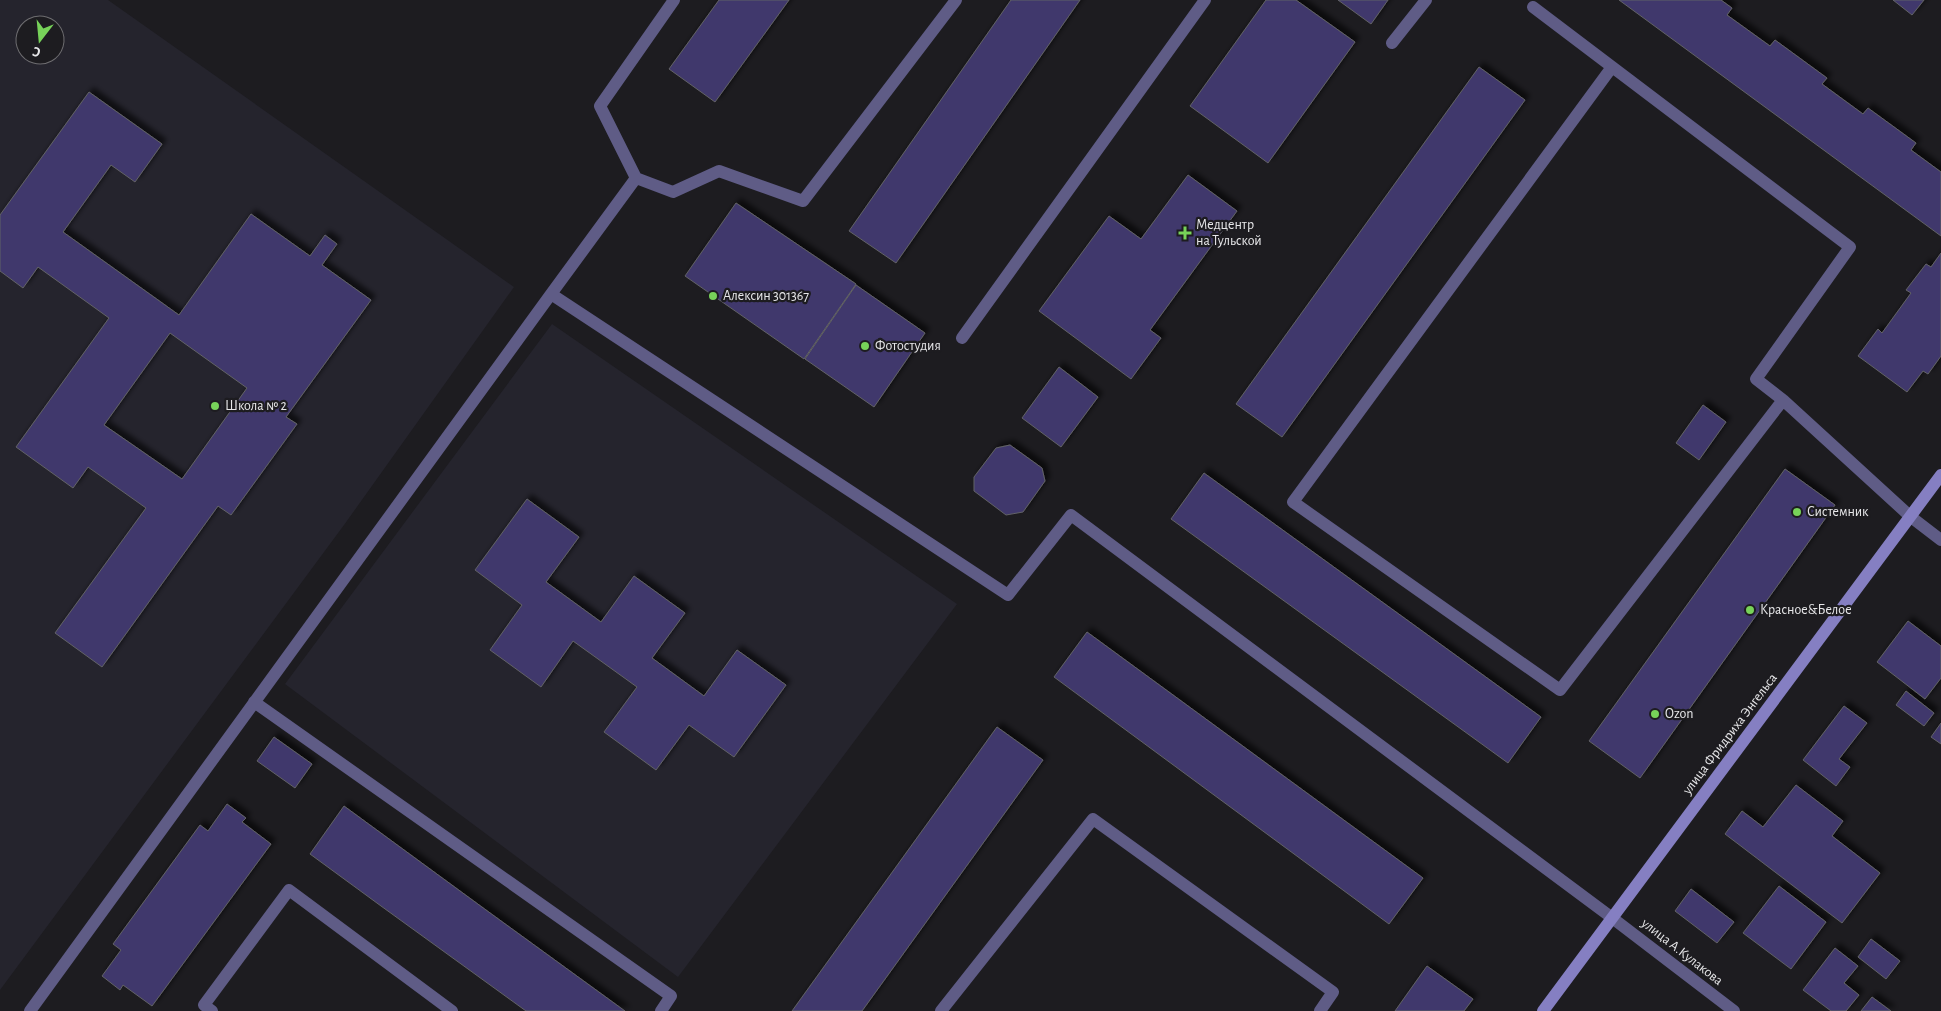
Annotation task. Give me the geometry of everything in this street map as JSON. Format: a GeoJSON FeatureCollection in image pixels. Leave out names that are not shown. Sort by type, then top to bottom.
{"type":"FeatureCollection","features":[{"type":"Feature","properties":{"kind":"main road","name":"улица Фридриха Энгельса"},"geometry":{"type":"LineString","coordinates":[[1543,1011],[1941,475]]}},
{"type":"Feature","properties":{"kind":"street"},"geometry":{"type":"LineString","coordinates":[[674,0],[600,106],[636,178],[673,192],[720,171],[803,201],[956,0]]}},
{"type":"Feature","properties":{"kind":"street"},"geometry":{"type":"LineString","coordinates":[[962,338],[1205,0]]}},
{"type":"Feature","properties":{"kind":"street"},"geometry":{"type":"LineString","coordinates":[[1392,43],[1426,0]]}},
{"type":"Feature","properties":{"kind":"street"},"geometry":{"type":"LineString","coordinates":[[1533,7],[1850,247],[1756,379],[1783,400],[1911,517],[1941,540]]}},
{"type":"Feature","properties":{"kind":"street"},"geometry":{"type":"LineString","coordinates":[[1612,67],[1293,502],[1560,690],[1783,400]]}},
{"type":"Feature","properties":{"kind":"street"},"geometry":{"type":"LineString","coordinates":[[30,1011],[636,178]]}},
{"type":"Feature","properties":{"kind":"street","name":"улица А.Кулакова"},"geometry":{"type":"LineString","coordinates":[[551,294],[1008,595],[1071,515],[1612,917],[1734,1011]]}},
{"type":"Feature","properties":{"kind":"street"},"geometry":{"type":"LineString","coordinates":[[254,702],[671,996],[660,1011]]}},
{"type":"Feature","properties":{"kind":"street"},"geometry":{"type":"LineString","coordinates":[[942,1011],[1093,819],[1333,992],[1320,1011]]}},
{"type":"Feature","properties":{"kind":"street"},"geometry":{"type":"LineString","coordinates":[[212,1011],[204,1006],[288,890],[452,1011]]}},
{"type":"Feature","properties":{"kind":"shaded area","name":"Школа № 2"},"geometry":{"type":"Polygon","coordinates":[[[0,0],[108,0],[514,287],[344,525],[0,990],[0,0]]]}},
{"type":"Feature","properties":{"kind":"shaded area"},"geometry":{"type":"Polygon","coordinates":[[[552,324],[957,604],[678,977],[285,684],[552,324]]]}},
{"type":"Feature","properties":{"kind":"building"},"geometry":{"type":"Polygon","coordinates":[[[719,0],[789,0],[715,102],[669,69],[719,0]]]}},
{"type":"Feature","properties":{"kind":"building"},"geometry":{"type":"Polygon","coordinates":[[[1011,0],[1080,0],[896,263],[849,231],[1011,0]]]}},
{"type":"Feature","properties":{"kind":"building"},"geometry":{"type":"Polygon","coordinates":[[[1266,0],[1296,0],[1355,42],[1268,163],[1190,106],[1266,0]]]}},
{"type":"Feature","properties":{"kind":"building"},"geometry":{"type":"Polygon","coordinates":[[[1338,0],[1388,0],[1371,24],[1338,0]]]}},
{"type":"Feature","properties":{"kind":"building"},"geometry":{"type":"Polygon","coordinates":[[[1619,0],[1721,0],[1732,8],[1727,15],[1770,46],[1775,40],[1827,78],[1822,84],[1863,114],[1868,108],[1916,143],[1911,150],[1941,172],[1941,236],[1619,0]]]}},
{"type":"Feature","properties":{"kind":"building"},"geometry":{"type":"Polygon","coordinates":[[[1893,0],[1924,0],[1912,15],[1893,0]]]}},
{"type":"Feature","properties":{"kind":"building"},"geometry":{"type":"Polygon","coordinates":[[[1479,67],[1525,100],[1282,437],[1236,404],[1479,67]]]}},
{"type":"Feature","properties":{"kind":"building"},"geometry":{"type":"Polygon","coordinates":[[[89,92],[162,144],[135,182],[111,165],[63,232],[179,315],[251,214],[310,256],[325,235],[337,244],[322,265],[371,300],[286,417],[297,424],[231,515],[218,506],[102,667],[55,633],[146,508],[88,467],[73,488],[16,447],[109,318],[38,267],[23,288],[0,271],[0,215],[89,92]],[[170,333],[104,425],[182,479],[247,388],[170,333]]]}},
{"type":"Feature","properties":{"kind":"building"},"geometry":{"type":"Polygon","coordinates":[[[1188,175],[1237,211],[1150,330],[1161,338],[1131,379],[1039,311],[1109,216],[1141,239],[1188,175]]]}},
{"type":"Feature","properties":{"kind":"building"},"geometry":{"type":"Polygon","coordinates":[[[736,203],[856,284],[804,359],[685,276],[736,203]]]}},
{"type":"Feature","properties":{"kind":"building"},"geometry":{"type":"Polygon","coordinates":[[[1941,253],[1941,356],[1928,374],[1923,371],[1907,392],[1858,356],[1878,329],[1882,333],[1911,293],[1906,290],[1926,264],[1931,267],[1941,253]]]}},
{"type":"Feature","properties":{"kind":"building","name":"Фотостудия"},"geometry":{"type":"Polygon","coordinates":[[[856,285],[925,333],[874,407],[805,359],[856,285]]]}},
{"type":"Feature","properties":{"kind":"building"},"geometry":{"type":"Polygon","coordinates":[[[1059,367],[1098,397],[1061,447],[1022,418],[1059,367]]]}},
{"type":"Feature","properties":{"kind":"building"},"geometry":{"type":"Polygon","coordinates":[[[1703,405],[1726,422],[1699,460],[1676,443],[1703,405]]]}},
{"type":"Feature","properties":{"kind":"building"},"geometry":{"type":"Polygon","coordinates":[[[1010,445],[1042,468],[1045,481],[1023,512],[1006,515],[974,491],[974,477],[996,448],[1010,445]]]}},
{"type":"Feature","properties":{"kind":"building"},"geometry":{"type":"Polygon","coordinates":[[[1785,469],[1835,505],[1640,778],[1589,741],[1785,469]]]}},
{"type":"Feature","properties":{"kind":"building"},"geometry":{"type":"Polygon","coordinates":[[[1204,473],[1541,717],[1508,763],[1171,519],[1204,473]]]}},
{"type":"Feature","properties":{"kind":"building"},"geometry":{"type":"Polygon","coordinates":[[[527,499],[579,537],[546,582],[601,622],[634,576],[685,613],[652,658],[704,696],[737,650],[786,685],[734,757],[689,725],[656,770],[604,732],[637,687],[573,641],[541,687],[490,650],[522,605],[475,570],[527,499]]]}},
{"type":"Feature","properties":{"kind":"building"},"geometry":{"type":"Polygon","coordinates":[[[1908,621],[1941,646],[1941,678],[1925,699],[1877,662],[1908,621]]]}},
{"type":"Feature","properties":{"kind":"building"},"geometry":{"type":"Polygon","coordinates":[[[1087,632],[1423,878],[1389,924],[1054,677],[1087,632]]]}},
{"type":"Feature","properties":{"kind":"building"},"geometry":{"type":"Polygon","coordinates":[[[1906,691],[1934,713],[1924,726],[1896,705],[1906,691]]]}},
{"type":"Feature","properties":{"kind":"building"},"geometry":{"type":"Polygon","coordinates":[[[1844,706],[1867,723],[1839,759],[1850,767],[1836,786],[1803,760],[1844,706]]]}},
{"type":"Feature","properties":{"kind":"building"},"geometry":{"type":"Polygon","coordinates":[[[1941,723],[1941,744],[1931,737],[1941,723]]]}},
{"type":"Feature","properties":{"kind":"building"},"geometry":{"type":"Polygon","coordinates":[[[997,727],[1043,760],[862,1011],[792,1011],[997,727]]]}},
{"type":"Feature","properties":{"kind":"building"},"geometry":{"type":"Polygon","coordinates":[[[274,737],[312,764],[295,788],[257,761],[274,737]]]}},
{"type":"Feature","properties":{"kind":"building"},"geometry":{"type":"Polygon","coordinates":[[[1796,785],[1843,821],[1832,836],[1880,873],[1842,923],[1725,834],[1742,811],[1763,827],[1796,785]]]}},
{"type":"Feature","properties":{"kind":"building"},"geometry":{"type":"Polygon","coordinates":[[[227,804],[246,818],[242,822],[271,844],[152,1006],[123,985],[120,990],[102,976],[121,950],[113,944],[200,825],[208,831],[227,804]]]}},
{"type":"Feature","properties":{"kind":"building"},"geometry":{"type":"Polygon","coordinates":[[[344,806],[625,1011],[526,1011],[381,906],[310,854],[344,806]]]}},
{"type":"Feature","properties":{"kind":"building"},"geometry":{"type":"Polygon","coordinates":[[[1779,886],[1826,922],[1791,969],[1743,933],[1779,886]]]}},
{"type":"Feature","properties":{"kind":"building"},"geometry":{"type":"Polygon","coordinates":[[[1691,889],[1734,922],[1717,943],[1675,911],[1691,889]]]}},
{"type":"Feature","properties":{"kind":"building"},"geometry":{"type":"Polygon","coordinates":[[[1871,939],[1900,961],[1886,979],[1858,957],[1871,939]]]}},
{"type":"Feature","properties":{"kind":"building"},"geometry":{"type":"Polygon","coordinates":[[[1835,948],[1858,966],[1844,983],[1859,995],[1846,1011],[1831,1011],[1803,990],[1835,948]]]}},
{"type":"Feature","properties":{"kind":"building"},"geometry":{"type":"Polygon","coordinates":[[[1427,966],[1473,999],[1464,1011],[1395,1011],[1427,966]]]}},
{"type":"Feature","properties":{"kind":"building"},"geometry":{"type":"Polygon","coordinates":[[[1872,997],[1891,1011],[1861,1011],[1872,997]]]}},
{"type":"Feature","properties":{"kind":"place","name":"Медцентр на Тульской"},"geometry":{"type":"Point","coordinates":[1185,233]}},
{"type":"Feature","properties":{"kind":"place","name":"Алексин 301367"},"geometry":{"type":"Point","coordinates":[713,296]}},
{"type":"Feature","properties":{"kind":"place","name":"Фотостудия"},"geometry":{"type":"Point","coordinates":[865,346]}},
{"type":"Feature","properties":{"kind":"place","name":"Школа № 2"},"geometry":{"type":"Point","coordinates":[215,406]}},
{"type":"Feature","properties":{"kind":"place","name":"Системник"},"geometry":{"type":"Point","coordinates":[1797,512]}},
{"type":"Feature","properties":{"kind":"place","name":"Красное&Белое"},"geometry":{"type":"Point","coordinates":[1750,610]}},
{"type":"Feature","properties":{"kind":"place","name":"Ozon"},"geometry":{"type":"Point","coordinates":[1655,714]}}]}
